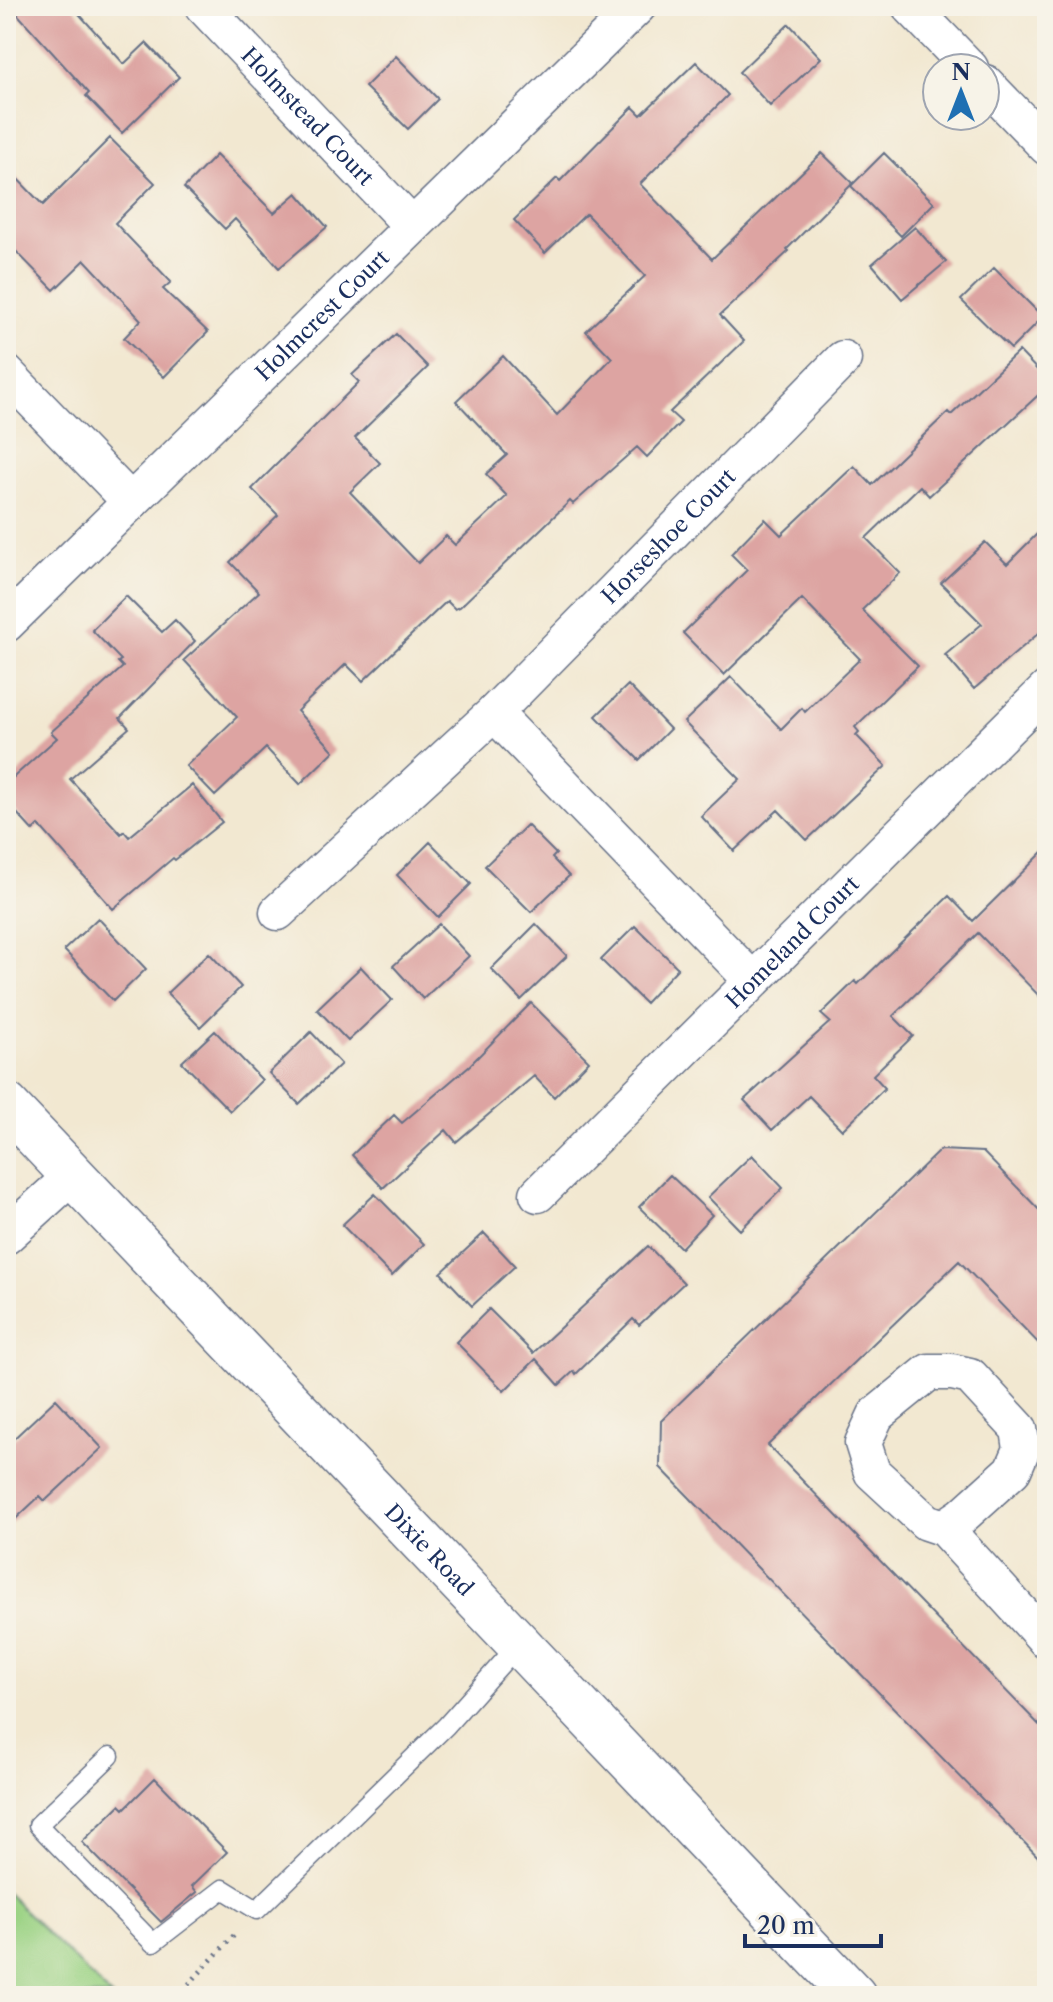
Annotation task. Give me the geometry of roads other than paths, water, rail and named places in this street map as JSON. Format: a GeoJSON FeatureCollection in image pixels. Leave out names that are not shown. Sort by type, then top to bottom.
{"type":"FeatureCollection","features":[{"type":"Feature","properties":{"kind":"main road","name":"Dixie Road"},"geometry":{"type":"LineString","coordinates":[[6,1105],[854,1996]]}},
{"type":"Feature","properties":{"kind":"street","name":"Holmstead Court"},"geometry":{"type":"LineString","coordinates":[[203,6],[412,226]]}},
{"type":"Feature","properties":{"kind":"street","name":"Holmcrest Court"},"geometry":{"type":"LineString","coordinates":[[6,624],[638,6]]}},
{"type":"Feature","properties":{"kind":"street"},"geometry":{"type":"LineString","coordinates":[[910,6],[955,52]]}},
{"type":"Feature","properties":{"kind":"street"},"geometry":{"type":"LineString","coordinates":[[1001,100],[1047,147]]}},
{"type":"Feature","properties":{"kind":"street","name":"Horseshoe Court"},"geometry":{"type":"LineString","coordinates":[[278,912],[494,713],[843,359]]}},
{"type":"Feature","properties":{"kind":"street"},"geometry":{"type":"LineString","coordinates":[[6,373],[131,502]]}},
{"type":"Feature","properties":{"kind":"street","name":"Homeland Court"},"geometry":{"type":"LineString","coordinates":[[538,1194],[1047,689]]}},
{"type":"Feature","properties":{"kind":"street"},"geometry":{"type":"LineString","coordinates":[[494,713],[752,980]]}},
{"type":"Feature","properties":{"kind":"street"},"geometry":{"type":"LineString","coordinates":[[6,1236],[72,1176]]}},
{"type":"Feature","properties":{"kind":"street"},"geometry":{"type":"LineString","coordinates":[[944,1528],[1013,1470],[1022,1449],[1019,1429],[970,1376],[929,1372],[876,1415],[863,1443],[872,1472],[926,1522],[944,1528],[1047,1641]]}},
{"type":"Feature","properties":{"kind":"lane"},"geometry":{"type":"LineString","coordinates":[[110,1756],[38,1825],[153,1943],[223,1889],[257,1910],[446,1726],[519,1644]]}}]}
